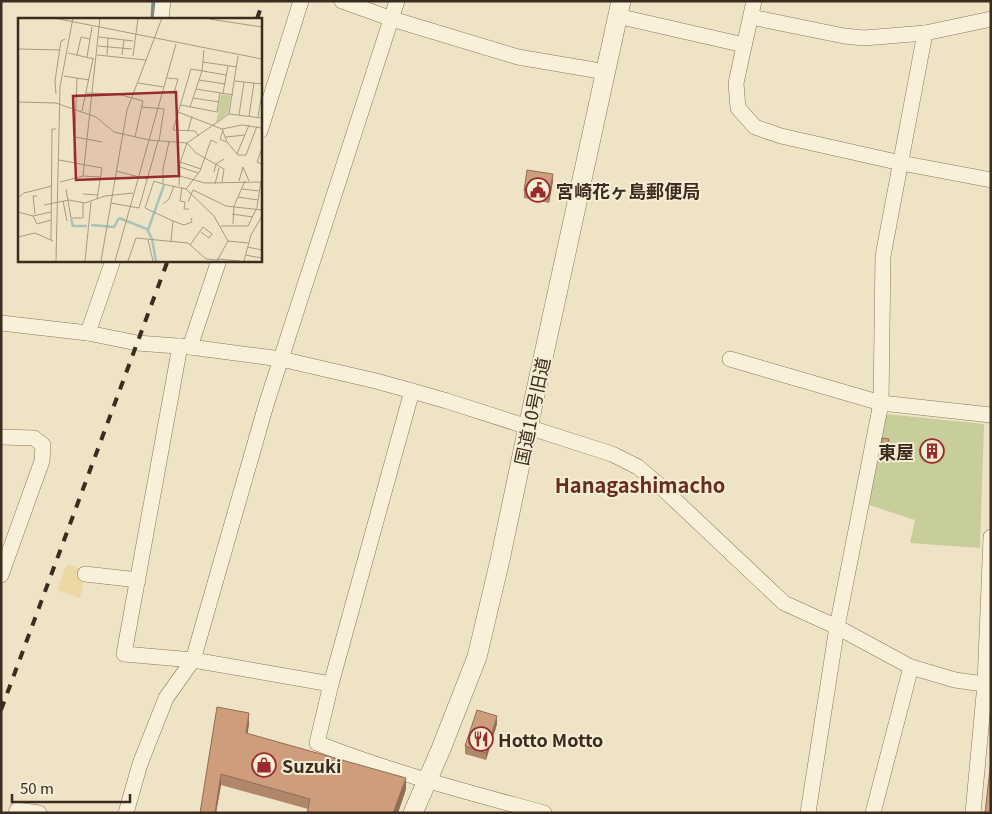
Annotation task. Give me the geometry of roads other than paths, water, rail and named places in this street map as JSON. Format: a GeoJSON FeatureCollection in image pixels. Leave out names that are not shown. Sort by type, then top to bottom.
{"type":"FeatureCollection","features":[{"type":"Feature","properties":{"kind":"street"},"geometry":{"type":"LineString","coordinates":[[161,18],[162,1]]}},
{"type":"Feature","properties":{"kind":"street"},"geometry":{"type":"LineString","coordinates":[[261,128],[301,1]]}},
{"type":"Feature","properties":{"kind":"street"},"geometry":{"type":"LineString","coordinates":[[342,1],[392,19],[518,57],[606,72]]}},
{"type":"Feature","properties":{"kind":"street"},"geometry":{"type":"LineString","coordinates":[[126,813],[140,764],[166,698],[193,660],[266,405],[398,1]]}},
{"type":"Feature","properties":{"kind":"street"},"geometry":{"type":"LineString","coordinates":[[754,1],[736,83],[738,108],[755,127],[781,136],[901,163],[991,180]]}},
{"type":"Feature","properties":{"kind":"street"},"geometry":{"type":"LineString","coordinates":[[619,9],[744,46]]}},
{"type":"Feature","properties":{"kind":"street","name":"国道10号旧道"},"geometry":{"type":"LineString","coordinates":[[413,813],[477,657],[500,560],[619,9]]}},
{"type":"Feature","properties":{"kind":"street"},"geometry":{"type":"LineString","coordinates":[[751,17],[844,36],[864,38],[925,34],[991,19]]}},
{"type":"Feature","properties":{"kind":"street"},"geometry":{"type":"LineString","coordinates":[[808,813],[837,627],[881,403],[883,256],[925,34]]}},
{"type":"Feature","properties":{"kind":"street"},"geometry":{"type":"LineString","coordinates":[[88,332],[113,261]]}},
{"type":"Feature","properties":{"kind":"street"},"geometry":{"type":"LineString","coordinates":[[219,261],[186,347],[124,654],[193,660],[331,684]]}},
{"type":"Feature","properties":{"kind":"street"},"geometry":{"type":"LineString","coordinates":[[1,323],[88,332],[137,343],[281,359],[412,391],[612,454],[638,466],[659,484],[784,603],[837,627],[911,667],[955,680],[988,685]]}},
{"type":"Feature","properties":{"kind":"street"},"geometry":{"type":"LineString","coordinates":[[730,359],[881,403],[991,414]]}},
{"type":"Feature","properties":{"kind":"street"},"geometry":{"type":"LineString","coordinates":[[412,391],[331,684],[317,743],[356,758],[544,813]]}},
{"type":"Feature","properties":{"kind":"street"},"geometry":{"type":"LineString","coordinates":[[1,437],[34,438],[43,445],[42,461],[1,575]]}},
{"type":"Feature","properties":{"kind":"street"},"geometry":{"type":"LineString","coordinates":[[973,813],[988,685],[991,537]]}},
{"type":"Feature","properties":{"kind":"street"},"geometry":{"type":"LineString","coordinates":[[85,574],[138,580]]}},
{"type":"Feature","properties":{"kind":"street"},"geometry":{"type":"LineString","coordinates":[[873,813],[911,667]]}},
{"type":"Feature","properties":{"kind":"street"},"geometry":{"type":"LineString","coordinates":[[16,813],[17,810],[39,813]]}},
{"type":"Feature","properties":{"kind":"waterway"},"geometry":{"type":"LineString","coordinates":[[153,18],[154,1]]}},
{"type":"Feature","properties":{"kind":"railway"},"geometry":{"type":"LineString","coordinates":[[257,18],[263,1]]}},
{"type":"Feature","properties":{"kind":"railway"},"geometry":{"type":"LineString","coordinates":[[1,710],[168,261]]}},
{"type":"Feature","properties":{"kind":"place","name":"宮崎花ヶ島郵便局"},"geometry":{"type":"Point","coordinates":[538,190]}},
{"type":"Feature","properties":{"kind":"place","name":"東屋"},"geometry":{"type":"Point","coordinates":[932,451]}},
{"type":"Feature","properties":{"kind":"place","name":"Hotto Motto"},"geometry":{"type":"Point","coordinates":[481,739]}},
{"type":"Feature","properties":{"kind":"place","name":"Suzuki"},"geometry":{"type":"Point","coordinates":[264,765]}},
{"type":"Feature","properties":{"kind":"district","name":"Hanagashimacho"},"geometry":{"type":"Point","coordinates":[640,484]}}]}
